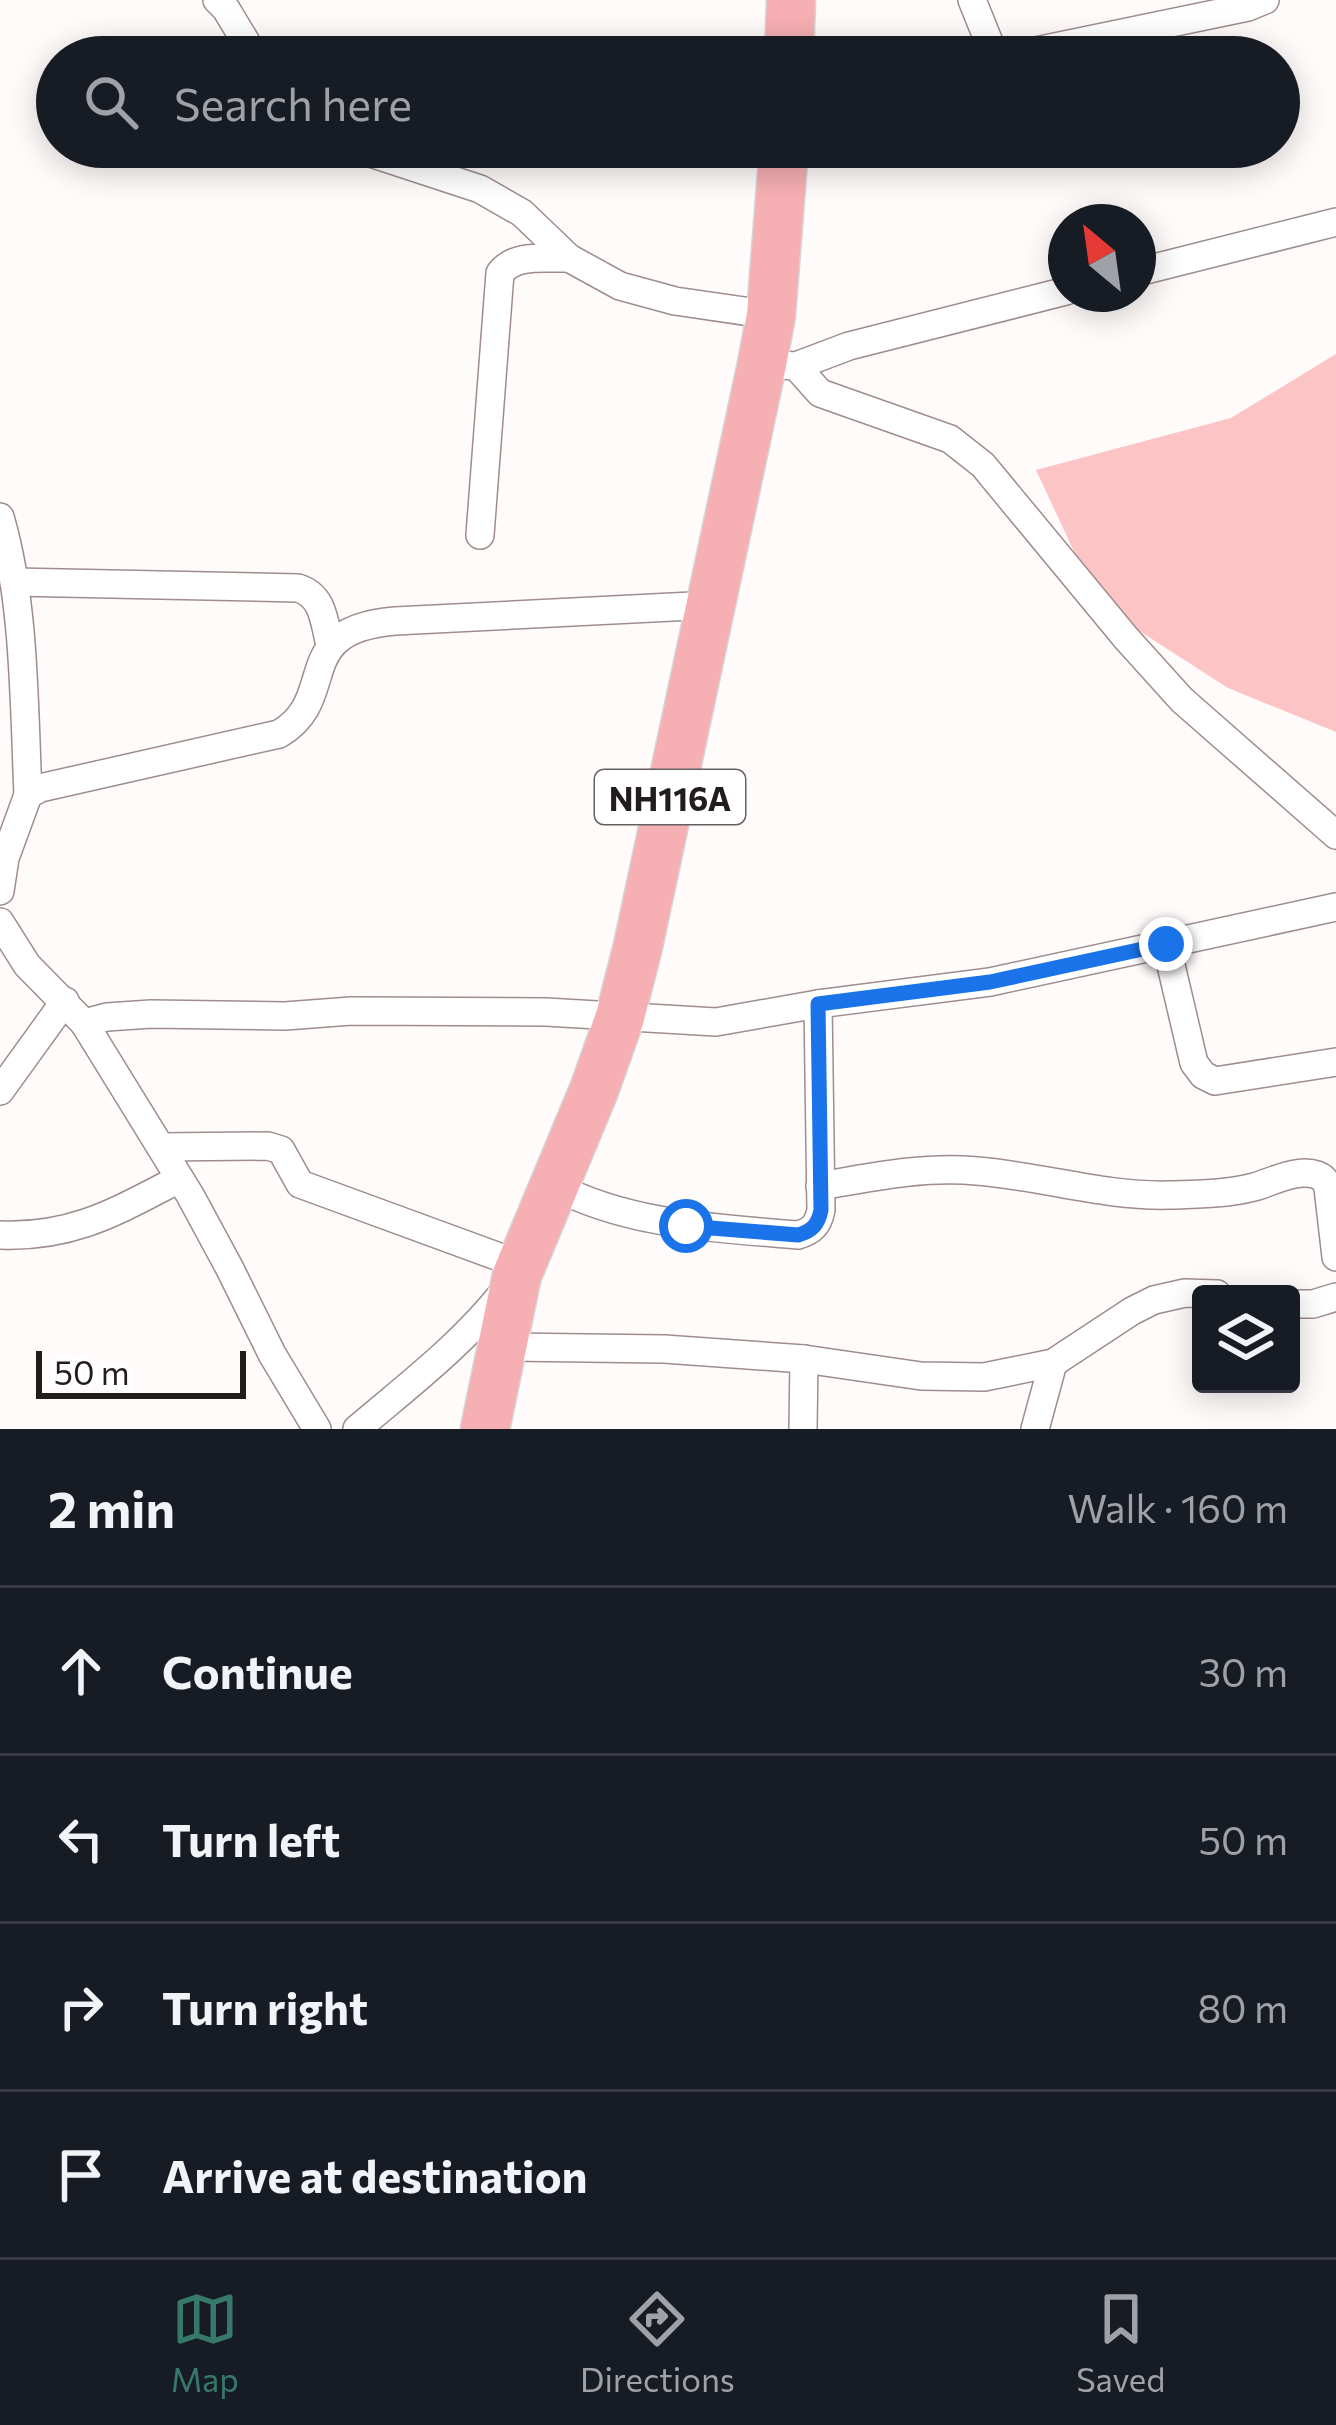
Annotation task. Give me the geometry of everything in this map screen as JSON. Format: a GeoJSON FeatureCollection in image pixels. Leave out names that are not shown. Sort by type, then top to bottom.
{"type":"FeatureCollection","features":[{"type":"Feature","properties":{"kind":"highway"},"geometry":{"type":"LineString","coordinates":[[790,36],[791,0]]}},
{"type":"Feature","properties":{"kind":"highway","name":"NH116A"},"geometry":{"type":"LineString","coordinates":[[485,1429],[519,1270],[620,1017],[712,605],[779,365],[771,315],[782,168]]}},
{"type":"Feature","properties":{"kind":"street"},"geometry":{"type":"LineString","coordinates":[[218,0],[242,36]]}},
{"type":"Feature","properties":{"kind":"street"},"geometry":{"type":"LineString","coordinates":[[972,0],[987,36]]}},
{"type":"Feature","properties":{"kind":"street"},"geometry":{"type":"LineString","coordinates":[[1080,36],[1168,11],[1248,7],[1264,0]]}},
{"type":"Feature","properties":{"kind":"street"},"geometry":{"type":"LineString","coordinates":[[416,168],[480,189],[522,213],[569,258],[620,286],[675,301],[771,315]]}},
{"type":"Feature","properties":{"kind":"street"},"geometry":{"type":"LineString","coordinates":[[1156,267],[1336,222]]}},
{"type":"Feature","properties":{"kind":"street"},"geometry":{"type":"LineString","coordinates":[[479,535],[500,273],[518,260],[569,258]]}},
{"type":"Feature","properties":{"kind":"street"},"geometry":{"type":"LineString","coordinates":[[779,365],[1048,296]]}},
{"type":"Feature","properties":{"kind":"street"},"geometry":{"type":"LineString","coordinates":[[779,365],[820,393],[950,440],[968,451],[1182,700],[1336,835]]}},
{"type":"Feature","properties":{"kind":"street"},"geometry":{"type":"LineString","coordinates":[[0,517],[12,556],[28,795],[3,861],[0,891]]}},
{"type":"Feature","properties":{"kind":"street"},"geometry":{"type":"LineString","coordinates":[[14,582],[298,588],[316,598],[330,645]]}},
{"type":"Feature","properties":{"kind":"street"},"geometry":{"type":"LineString","coordinates":[[28,795],[40,788],[279,734],[296,723],[304,710],[330,645],[356,627],[712,605]]}},
{"type":"Feature","properties":{"kind":"street"},"geometry":{"type":"LineString","coordinates":[[85,1023],[151,1014],[351,1012],[546,1012],[716,1022],[990,982],[1336,907]]}},
{"type":"Feature","properties":{"kind":"street"},"geometry":{"type":"LineString","coordinates":[[0,922],[28,964],[85,1023],[179,1179],[317,1429]]}},
{"type":"Feature","properties":{"kind":"street"},"geometry":{"type":"LineString","coordinates":[[1166,944],[1194,1063],[1203,1075],[1215,1081],[1233,1080],[1336,1062]]}},
{"type":"Feature","properties":{"kind":"street"},"geometry":{"type":"LineString","coordinates":[[0,1091],[65,1001]]}},
{"type":"Feature","properties":{"kind":"street"},"geometry":{"type":"LineString","coordinates":[[553,1185],[579,1199],[686,1226],[810,1232],[818,1222],[820,1186],[818,1004]]}},
{"type":"Feature","properties":{"kind":"street"},"geometry":{"type":"LineString","coordinates":[[160,1147],[268,1146],[280,1150],[301,1184],[519,1270],[480,1323],[358,1428]]}},
{"type":"Feature","properties":{"kind":"street"},"geometry":{"type":"LineString","coordinates":[[820,1186],[926,1170],[974,1171],[1164,1196],[1219,1193],[1297,1174],[1316,1174],[1328,1188],[1336,1257]]}},
{"type":"Feature","properties":{"kind":"street"},"geometry":{"type":"LineString","coordinates":[[0,1235],[28,1237],[76,1228],[179,1179]]}},
{"type":"Feature","properties":{"kind":"street"},"geometry":{"type":"LineString","coordinates":[[502,1347],[664,1348],[984,1377],[1053,1363],[1132,1311],[1154,1300],[1192,1293]]}},
{"type":"Feature","properties":{"kind":"street"},"geometry":{"type":"LineString","coordinates":[[1300,1304],[1336,1297]]}},
{"type":"Feature","properties":{"kind":"street"},"geometry":{"type":"LineString","coordinates":[[803,1429],[804,1359]]}},
{"type":"Feature","properties":{"kind":"street"},"geometry":{"type":"LineString","coordinates":[[1035,1429],[1053,1363]]}},
{"type":"Feature","properties":{"kind":"shaded area"},"geometry":{"type":"Polygon","coordinates":[[[1336,354],[1336,732],[1228,688],[1099,605],[1036,470],[1231,418],[1336,354]]]}},
{"type":"Feature","properties":{"kind":"route"},"geometry":{"type":"LineString","coordinates":[[686,1226],[798,1235],[810,1232],[818,1222],[818,1004],[990,982],[1166,944]]}}]}
